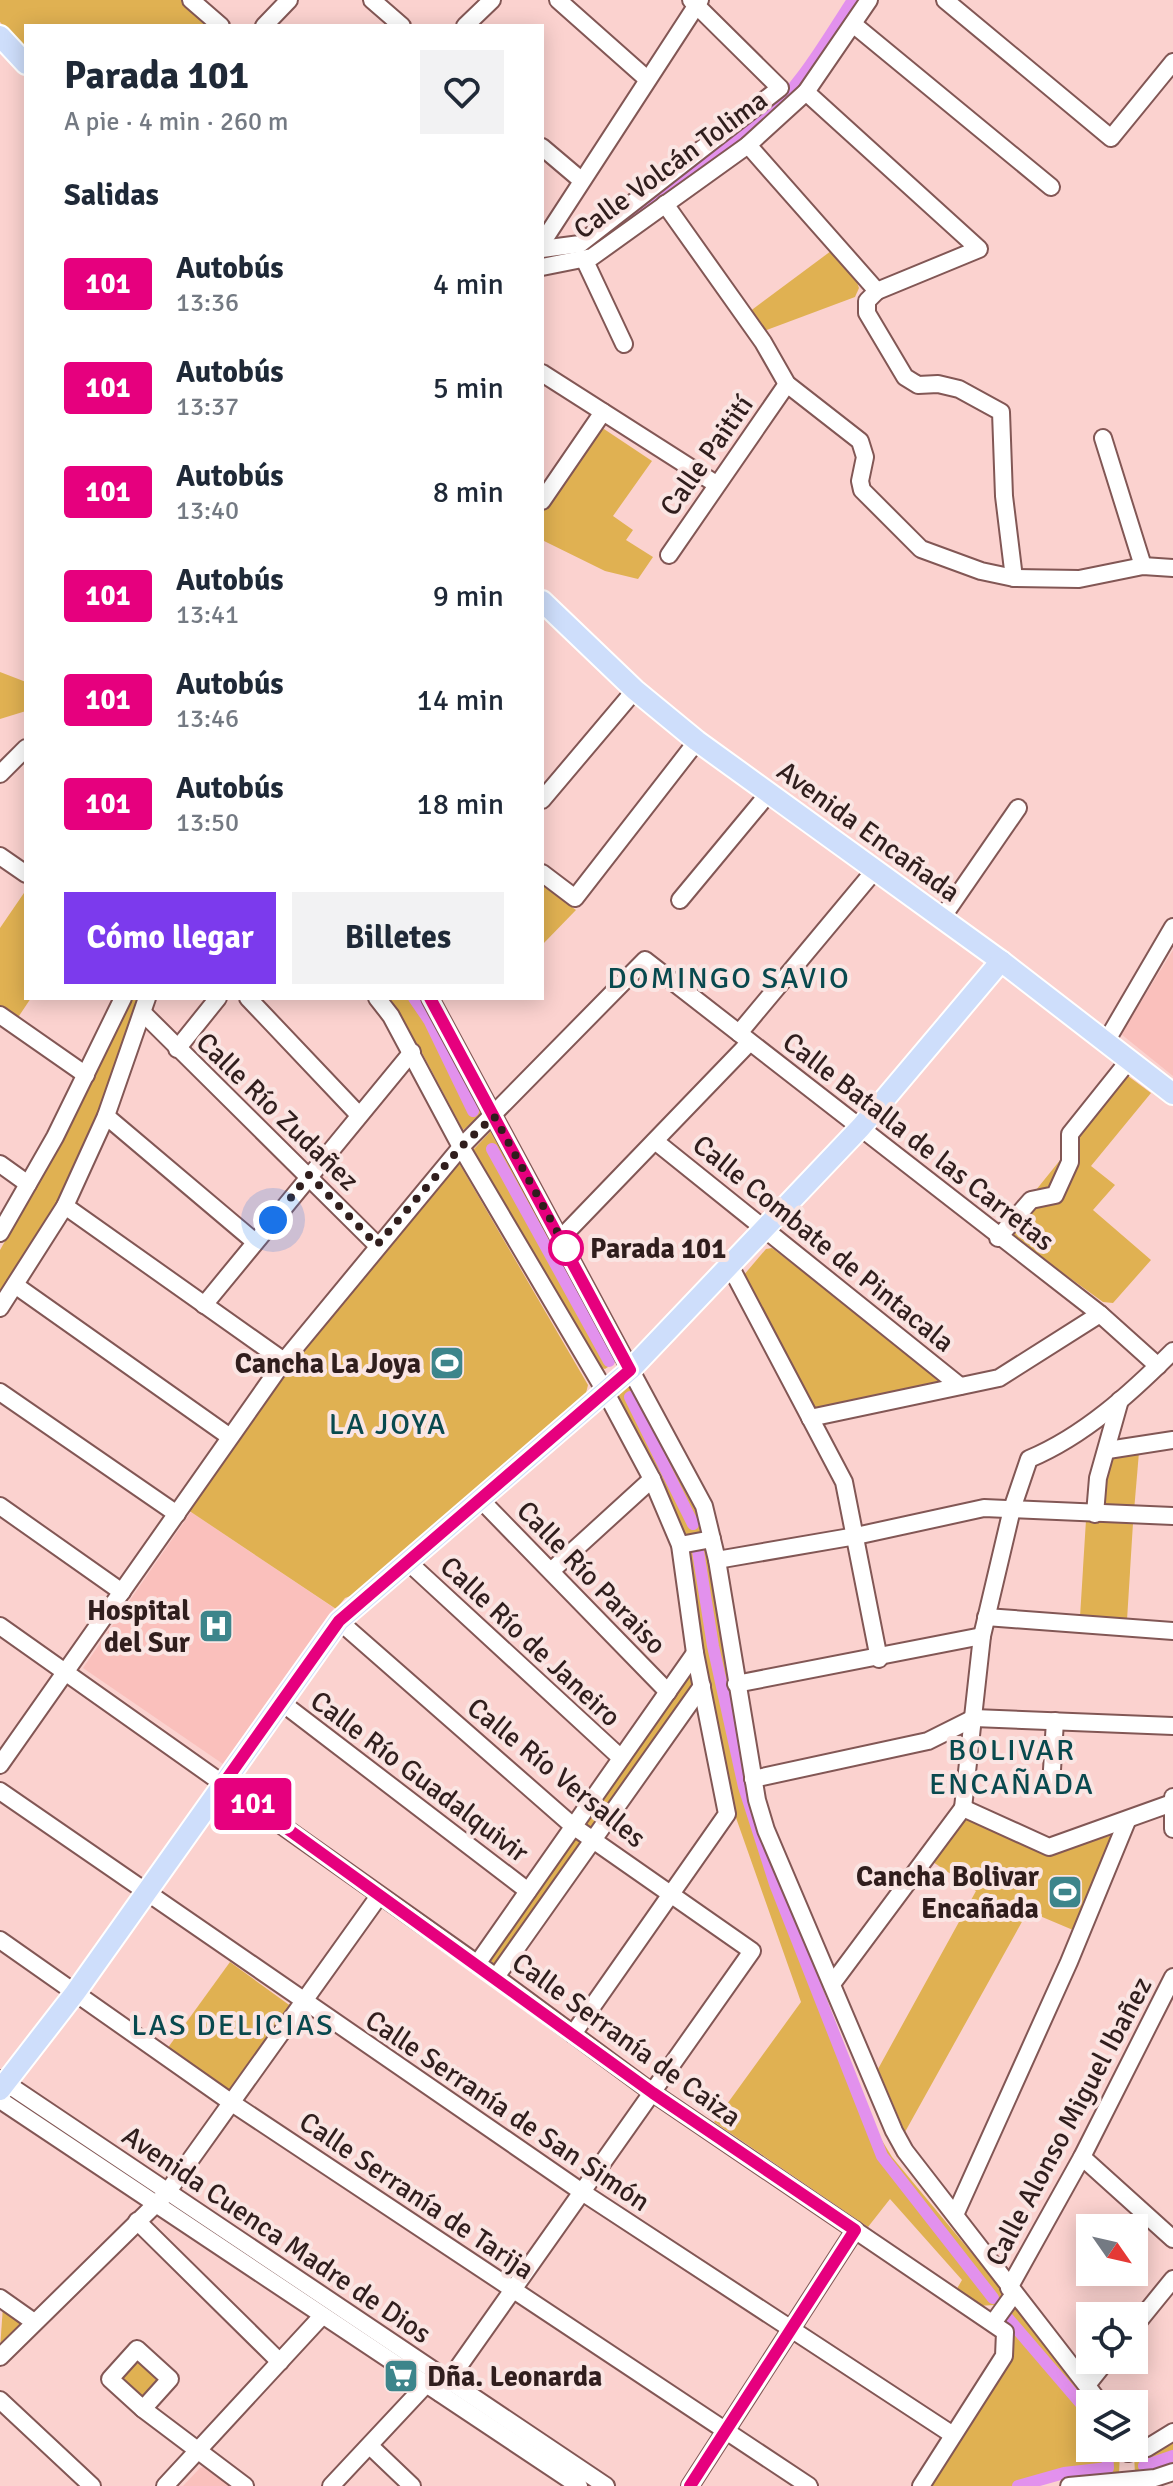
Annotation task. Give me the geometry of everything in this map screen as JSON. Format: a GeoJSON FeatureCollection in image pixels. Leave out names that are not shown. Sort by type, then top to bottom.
{"type":"FeatureCollection","features":[{"type":"Feature","properties":{"kind":"main road"},"geometry":{"type":"LineString","coordinates":[[0,36],[24,62]]}},
{"type":"Feature","properties":{"kind":"main road","name":"Avenida Encañada"},"geometry":{"type":"LineString","coordinates":[[544,603],[635,690],[697,741],[1001,961],[1173,1094]]}},
{"type":"Feature","properties":{"kind":"main road"},"geometry":{"type":"LineString","coordinates":[[2,2088],[147,1894],[339,1621],[630,1370],[861,1127],[1001,961]]}},
{"type":"Feature","properties":{"kind":"street"},"geometry":{"type":"LineString","coordinates":[[191,0],[219,24]]}},
{"type":"Feature","properties":{"kind":"street"},"geometry":{"type":"LineString","coordinates":[[266,24],[289,0]]}},
{"type":"Feature","properties":{"kind":"street"},"geometry":{"type":"LineString","coordinates":[[372,0],[400,24]]}},
{"type":"Feature","properties":{"kind":"street"},"geometry":{"type":"LineString","coordinates":[[467,24],[492,0]]}},
{"type":"Feature","properties":{"kind":"street"},"geometry":{"type":"LineString","coordinates":[[558,0],[647,79]]}},
{"type":"Feature","properties":{"kind":"street","name":"Calle Volcán Tolima"},"geometry":{"type":"LineString","coordinates":[[544,267],[585,261],[748,145],[806,92],[869,0]]}},
{"type":"Feature","properties":{"kind":"street"},"geometry":{"type":"LineString","coordinates":[[945,0],[1111,138],[1173,62]]}},
{"type":"Feature","properties":{"kind":"street"},"geometry":{"type":"LineString","coordinates":[[544,243],[696,2],[780,88],[580,244],[544,246]]}},
{"type":"Feature","properties":{"kind":"street"},"geometry":{"type":"LineString","coordinates":[[853,24],[1051,187]]}},
{"type":"Feature","properties":{"kind":"street"},"geometry":{"type":"LineString","coordinates":[[806,92],[979,249],[877,291],[867,301],[867,313],[905,377],[918,385],[959,389],[1001,412],[1004,496],[1014,578]]}},
{"type":"Feature","properties":{"kind":"street"},"geometry":{"type":"LineString","coordinates":[[748,145],[877,291]]}},
{"type":"Feature","properties":{"kind":"street"},"geometry":{"type":"LineString","coordinates":[[544,149],[581,180]]}},
{"type":"Feature","properties":{"kind":"street"},"geometry":{"type":"LineString","coordinates":[[665,204],[778,365],[787,384],[860,441],[865,457],[860,481],[862,490],[921,549],[981,571],[1014,578],[1079,579],[1143,566],[1173,568]]}},
{"type":"Feature","properties":{"kind":"street"},"geometry":{"type":"LineString","coordinates":[[585,261],[624,344]]}},
{"type":"Feature","properties":{"kind":"street"},"geometry":{"type":"LineString","coordinates":[[544,374],[716,484]]}},
{"type":"Feature","properties":{"kind":"street","name":"Calle Paitití"},"geometry":{"type":"LineString","coordinates":[[669,555],[787,384]]}},
{"type":"Feature","properties":{"kind":"street"},"geometry":{"type":"LineString","coordinates":[[544,498],[603,412]]}},
{"type":"Feature","properties":{"kind":"street"},"geometry":{"type":"LineString","coordinates":[[1103,438],[1143,566]]}},
{"type":"Feature","properties":{"kind":"street"},"geometry":{"type":"LineString","coordinates":[[544,798],[635,690]]}},
{"type":"Feature","properties":{"kind":"street"},"geometry":{"type":"LineString","coordinates":[[544,875],[575,898],[697,741]]}},
{"type":"Feature","properties":{"kind":"street"},"geometry":{"type":"LineString","coordinates":[[0,774],[24,750]]}},
{"type":"Feature","properties":{"kind":"street"},"geometry":{"type":"LineString","coordinates":[[680,900],[768,794]]}},
{"type":"Feature","properties":{"kind":"street"},"geometry":{"type":"LineString","coordinates":[[942,918],[1018,808]]}},
{"type":"Feature","properties":{"kind":"street"},"geometry":{"type":"LineString","coordinates":[[0,856],[24,873]]}},
{"type":"Feature","properties":{"kind":"street"},"geometry":{"type":"LineString","coordinates":[[561,1238],[655,1141],[744,1038],[875,870]]}},
{"type":"Feature","properties":{"kind":"street"},"geometry":{"type":"LineString","coordinates":[[1107,1040],[1173,927]]}},
{"type":"Feature","properties":{"kind":"street","name":"Calle Batalla de las Carretas"},"geometry":{"type":"LineString","coordinates":[[494,1116],[645,960],[861,1127],[998,1238],[1100,1314],[1158,1366]]}},
{"type":"Feature","properties":{"kind":"street"},"geometry":{"type":"LineString","coordinates":[[0,1233],[86,1075],[122,1000]]}},
{"type":"Feature","properties":{"kind":"street"},"geometry":{"type":"LineString","coordinates":[[177,1049],[216,1000]]}},
{"type":"Feature","properties":{"kind":"street"},"geometry":{"type":"LineString","coordinates":[[250,1000],[359,1115]]}},
{"type":"Feature","properties":{"kind":"street"},"geometry":{"type":"LineString","coordinates":[[378,1000],[412,1052],[461,1147],[605,1391],[652,1479],[682,1545],[695,1653],[727,1814],[573,2034]]}},
{"type":"Feature","properties":{"kind":"street"},"geometry":{"type":"LineString","coordinates":[[431,1000],[704,1506],[717,1560],[753,1779],[766,1830],[894,2131],[905,2151],[1091,2390]]}},
{"type":"Feature","properties":{"kind":"street"},"geometry":{"type":"LineString","coordinates":[[0,1308],[65,1206],[106,1116],[145,1006]]}},
{"type":"Feature","properties":{"kind":"street","name":"Calle Río Zudañez"},"geometry":{"type":"LineString","coordinates":[[145,1006],[177,1049],[377,1245]]}},
{"type":"Feature","properties":{"kind":"street"},"geometry":{"type":"LineString","coordinates":[[0,1015],[86,1075]]}},
{"type":"Feature","properties":{"kind":"street"},"geometry":{"type":"LineString","coordinates":[[204,1305],[412,1052]]}},
{"type":"Feature","properties":{"kind":"street"},"geometry":{"type":"LineString","coordinates":[[998,1238],[1031,1200],[1055,1195],[1070,1162],[1070,1134],[1130,1059]]}},
{"type":"Feature","properties":{"kind":"street"},"geometry":{"type":"LineString","coordinates":[[106,1116],[255,1242]]}},
{"type":"Feature","properties":{"kind":"street"},"geometry":{"type":"LineString","coordinates":[[0,1765],[284,1361],[461,1147],[494,1116]]}},
{"type":"Feature","properties":{"kind":"street","name":"Calle Combate de Pintacala"},"geometry":{"type":"LineString","coordinates":[[655,1141],[960,1386]]}},
{"type":"Feature","properties":{"kind":"street"},"geometry":{"type":"LineString","coordinates":[[0,1164],[28,1184]]}},
{"type":"Feature","properties":{"kind":"street"},"geometry":{"type":"LineString","coordinates":[[65,1206],[284,1361]]}},
{"type":"Feature","properties":{"kind":"street"},"geometry":{"type":"LineString","coordinates":[[729,1264],[844,1482],[879,1659]]}},
{"type":"Feature","properties":{"kind":"street"},"geometry":{"type":"LineString","coordinates":[[15,1285],[230,1437]]}},
{"type":"Feature","properties":{"kind":"street"},"geometry":{"type":"LineString","coordinates":[[810,1418],[999,1378],[1018,1370],[1100,1314]]}},
{"type":"Feature","properties":{"kind":"street"},"geometry":{"type":"LineString","coordinates":[[832,1984],[963,1808],[982,1636],[1012,1509],[1029,1459],[1063,1443],[1120,1400],[1173,1351]]}},
{"type":"Feature","properties":{"kind":"street"},"geometry":{"type":"LineString","coordinates":[[0,1392],[177,1514]]}},
{"type":"Feature","properties":{"kind":"street"},"geometry":{"type":"LineString","coordinates":[[1095,1514],[1098,1478],[1120,1400]]}},
{"type":"Feature","properties":{"kind":"street"},"geometry":{"type":"LineString","coordinates":[[1108,1450],[1173,1440]]}},
{"type":"Feature","properties":{"kind":"street"},"geometry":{"type":"LineString","coordinates":[[551,1571],[652,1479]]}},
{"type":"Feature","properties":{"kind":"street","name":"Calle Río Paraiso"},"geometry":{"type":"LineString","coordinates":[[480,1499],[668,1692]]}},
{"type":"Feature","properties":{"kind":"street"},"geometry":{"type":"LineString","coordinates":[[0,1506],[122,1592]]}},
{"type":"Feature","properties":{"kind":"street"},"geometry":{"type":"LineString","coordinates":[[717,1560],[856,1536],[984,1508],[1173,1516]]}},
{"type":"Feature","properties":{"kind":"street"},"geometry":{"type":"LineString","coordinates":[[682,1545],[710,1540]]}},
{"type":"Feature","properties":{"kind":"street","name":"Calle Río de Janeiro"},"geometry":{"type":"LineString","coordinates":[[407,1561],[621,1758]]}},
{"type":"Feature","properties":{"kind":"street"},"geometry":{"type":"LineString","coordinates":[[986,1617],[1173,1631]]}},
{"type":"Feature","properties":{"kind":"street","name":"Calle Río Versalles"},"geometry":{"type":"LineString","coordinates":[[339,1621],[573,1826],[752,1951],[653,2093]]}},
{"type":"Feature","properties":{"kind":"street","name":"Calle Serranía de Caiza"},"geometry":{"type":"LineString","coordinates":[[0,1626],[496,1977],[653,2093],[993,2323]]}},
{"type":"Feature","properties":{"kind":"street"},"geometry":{"type":"LineString","coordinates":[[736,1684],[879,1659],[982,1636]]}},
{"type":"Feature","properties":{"kind":"street"},"geometry":{"type":"LineString","coordinates":[[477,1964],[695,1653]]}},
{"type":"Feature","properties":{"kind":"street"},"geometry":{"type":"LineString","coordinates":[[496,1977],[702,1686]]}},
{"type":"Feature","properties":{"kind":"street","name":"Calle Río Guadalquivir"},"geometry":{"type":"LineString","coordinates":[[281,1702],[528,1891]]}},
{"type":"Feature","properties":{"kind":"street"},"geometry":{"type":"LineString","coordinates":[[753,1779],[928,1741],[974,1718],[1173,1726]]}},
{"type":"Feature","properties":{"kind":"street"},"geometry":{"type":"LineString","coordinates":[[1051,1786],[1055,1721]]}},
{"type":"Feature","properties":{"kind":"street","name":"Calle Serranía de San Simón"},"geometry":{"type":"LineString","coordinates":[[0,1791],[303,2003],[582,2192],[953,2435]]}},
{"type":"Feature","properties":{"kind":"street"},"geometry":{"type":"LineString","coordinates":[[963,1808],[1049,1847],[1127,1821],[1172,1800],[1173,1829]]}},
{"type":"Feature","properties":{"kind":"street"},"geometry":{"type":"LineString","coordinates":[[955,2215],[1069,1962],[1127,1821]]}},
{"type":"Feature","properties":{"kind":"street"},"geometry":{"type":"LineString","coordinates":[[0,2357],[162,2199],[379,1896]]}},
{"type":"Feature","properties":{"kind":"street","name":"Calle Serranía de Tarija"},"geometry":{"type":"LineString","coordinates":[[0,1940],[232,2103],[809,2486]]}},
{"type":"Feature","properties":{"kind":"street","name":"Calle Alonso Miguel Ibañez"},"geometry":{"type":"LineString","coordinates":[[993,2323],[1173,1977]]}},
{"type":"Feature","properties":{"kind":"street","name":"Avenida Cuenca Madre de Dios"},"geometry":{"type":"LineString","coordinates":[[2,2088],[162,2199],[439,2383],[579,2486]]}},
{"type":"Feature","properties":{"kind":"street"},"geometry":{"type":"LineString","coordinates":[[331,2486],[439,2383],[513,2290],[653,2093]]}},
{"type":"Feature","properties":{"kind":"street"},"geometry":{"type":"LineString","coordinates":[[1082,2157],[1173,2239]]}},
{"type":"Feature","properties":{"kind":"street","name":"Avenida Cuenca Madre de Dios"},"geometry":{"type":"LineString","coordinates":[[162,2199],[322,2316],[439,2383],[606,2486]]}},
{"type":"Feature","properties":{"kind":"street"},"geometry":{"type":"LineString","coordinates":[[137,2221],[280,2362]]}},
{"type":"Feature","properties":{"kind":"street"},"geometry":{"type":"LineString","coordinates":[[690,2486],[855,2230]]}},
{"type":"Feature","properties":{"kind":"street"},"geometry":{"type":"LineString","coordinates":[[1148,2310],[1173,2279]]}},
{"type":"Feature","properties":{"kind":"street"},"geometry":{"type":"LineString","coordinates":[[0,2298],[34,2322]]}},
{"type":"Feature","properties":{"kind":"street"},"geometry":{"type":"LineString","coordinates":[[165,2486],[322,2316]]}},
{"type":"Feature","properties":{"kind":"street"},"geometry":{"type":"LineString","coordinates":[[921,2486],[1004,2356],[1005,2332],[993,2323]]}},
{"type":"Feature","properties":{"kind":"street"},"geometry":{"type":"LineString","coordinates":[[1087,2385],[1096,2374]]}},
{"type":"Feature","properties":{"kind":"street"},"geometry":{"type":"LineString","coordinates":[[0,2400],[92,2486]]}},
{"type":"Feature","properties":{"kind":"street"},"geometry":{"type":"LineString","coordinates":[[143,2409],[245,2486]]}},
{"type":"Feature","properties":{"kind":"street"},"geometry":{"type":"LineString","coordinates":[[1148,2447],[1173,2432]]}},
{"type":"Feature","properties":{"kind":"street"},"geometry":{"type":"LineString","coordinates":[[370,2446],[412,2486]]}},
{"type":"Feature","properties":{"kind":"street"},"geometry":{"type":"LineString","coordinates":[[1128,2462],[1128,2480]]}},
{"type":"Feature","properties":{"kind":"street"},"geometry":{"type":"LineString","coordinates":[[1069,2486],[1173,2472]]}},
{"type":"Feature","properties":{"kind":"shaded area"},"geometry":{"type":"Polygon","coordinates":[[[0,0],[182,0],[210,24],[24,24],[24,48],[0,22],[0,0]]]}},
{"type":"Feature","properties":{"kind":"shaded area"},"geometry":{"type":"Polygon","coordinates":[[[831,251],[855,277],[859,288],[855,297],[764,331],[749,312],[831,251]]]}},
{"type":"Feature","properties":{"kind":"shaded area"},"geometry":{"type":"Polygon","coordinates":[[[604,429],[652,461],[613,516],[633,530],[626,540],[653,557],[638,579],[605,571],[544,541],[544,509],[596,431],[604,429]]]}},
{"type":"Feature","properties":{"kind":"shaded area"},"geometry":{"type":"Polygon","coordinates":[[[0,672],[24,681],[24,712],[0,719],[0,672]]]}},
{"type":"Feature","properties":{"kind":"shaded area"},"geometry":{"type":"Polygon","coordinates":[[[544,886],[576,910],[544,943],[544,886]]]}},
{"type":"Feature","properties":{"kind":"shaded area"},"geometry":{"type":"Polygon","coordinates":[[[24,893],[24,1000],[30,1000],[17,1019],[0,1007],[0,928],[24,893]]]}},
{"type":"Feature","properties":{"kind":"shaded area"},"geometry":{"type":"Polygon","coordinates":[[[1173,950],[1173,1076],[1121,1034],[1173,950]]]}},
{"type":"Feature","properties":{"kind":"shaded area"},"geometry":{"type":"Polygon","coordinates":[[[130,1000],[139,1000],[99,1110],[56,1204],[0,1294],[0,1250],[61,1142],[130,1000]]]}},
{"type":"Feature","properties":{"kind":"shaded area"},"geometry":{"type":"Polygon","coordinates":[[[388,1000],[423,1000],[483,1114],[463,1130],[420,1049],[388,1000]]]}},
{"type":"Feature","properties":{"kind":"shaded area"},"geometry":{"type":"Polygon","coordinates":[[[1128,1076],[1151,1093],[1091,1166],[1115,1185],[1093,1210],[1151,1260],[1113,1303],[1103,1302],[1009,1234],[1033,1205],[1036,1190],[1128,1076]]]}},
{"type":"Feature","properties":{"kind":"shaded area"},"geometry":{"type":"Polygon","coordinates":[[[492,1130],[617,1361],[605,1369],[598,1367],[473,1150],[492,1130]]]}},
{"type":"Feature","properties":{"kind":"shaded area"},"geometry":{"type":"Polygon","coordinates":[[[459,1163],[588,1385],[585,1397],[356,1594],[345,1598],[336,1609],[188,1510],[291,1363],[459,1163]]]}},
{"type":"Feature","properties":{"kind":"shaded area"},"geometry":{"type":"Polygon","coordinates":[[[772,1248],[936,1374],[941,1383],[814,1409],[743,1276],[766,1249],[772,1248]]]}},
{"type":"Feature","properties":{"kind":"shaded area"},"geometry":{"type":"Polygon","coordinates":[[[628,1384],[690,1490],[705,1536],[684,1537],[661,1474],[615,1396],[628,1384]]]}},
{"type":"Feature","properties":{"kind":"shaded area"},"geometry":{"type":"Polygon","coordinates":[[[1139,1452],[1134,1511],[1100,1509],[1103,1482],[1112,1457],[1139,1452]]]}},
{"type":"Feature","properties":{"kind":"shaded area","name":"Hospital del Sur"},"geometry":{"type":"Polygon","coordinates":[[[191,1512],[334,1608],[223,1764],[83,1668],[191,1512]]]}},
{"type":"Feature","properties":{"kind":"shaded area"},"geometry":{"type":"Polygon","coordinates":[[[1086,1520],[1133,1523],[1127,1620],[1080,1617],[1086,1520]]]}},
{"type":"Feature","properties":{"kind":"shaded area"},"geometry":{"type":"Polygon","coordinates":[[[707,1548],[746,1776],[782,1883],[878,2134],[892,2157],[1004,2292],[995,2305],[977,2306],[955,2292],[962,2280],[890,2199],[868,2227],[714,2122],[801,2002],[735,1815],[710,1693],[687,1553],[707,1548]]]}},
{"type":"Feature","properties":{"kind":"shaded area"},"geometry":{"type":"Polygon","coordinates":[[[690,1670],[693,1688],[595,1831],[584,1823],[690,1670]]]}},
{"type":"Feature","properties":{"kind":"shaded area"},"geometry":{"type":"Polygon","coordinates":[[[965,1816],[1048,1855],[1112,1835],[1073,1930],[1028,1911],[905,2132],[878,2069],[976,1891],[933,1862],[965,1816]]]}},
{"type":"Feature","properties":{"kind":"shaded area"},"geometry":{"type":"Polygon","coordinates":[[[575,1837],[584,1844],[496,1965],[487,1958],[575,1837]]]}},
{"type":"Feature","properties":{"kind":"shaded area"},"geometry":{"type":"Polygon","coordinates":[[[230,1962],[292,2007],[231,2093],[167,2049],[230,1962]]]}},
{"type":"Feature","properties":{"kind":"shaded area"},"geometry":{"type":"Polygon","coordinates":[[[1013,2305],[1081,2390],[1076,2390],[1076,2462],[1119,2462],[1119,2475],[1057,2479],[1034,2486],[928,2486],[1009,2360],[1013,2331],[1004,2317],[1013,2305]]]}},
{"type":"Feature","properties":{"kind":"shaded area"},"geometry":{"type":"Polygon","coordinates":[[[3,2306],[20,2319],[20,2328],[0,2349],[3,2306]]]}},
{"type":"Feature","properties":{"kind":"shaded area"},"geometry":{"type":"Polygon","coordinates":[[[138,2358],[160,2378],[141,2400],[119,2380],[138,2358]]]}},
{"type":"Feature","properties":{"kind":"shaded area"},"geometry":{"type":"Polygon","coordinates":[[[1173,2438],[1173,2468],[1135,2474],[1134,2462],[1148,2462],[1148,2448],[1173,2438]]]}},
{"type":"Feature","properties":{"kind":"shaded area"},"geometry":{"type":"Polygon","coordinates":[[[213,2464],[241,2486],[183,2486],[200,2468],[213,2464]]]}},
{"type":"Feature","properties":{"kind":"waterway"},"geometry":{"type":"LineString","coordinates":[[544,257],[577,255],[760,122],[800,80],[853,0]]}},
{"type":"Feature","properties":{"kind":"waterway"},"geometry":{"type":"LineString","coordinates":[[415,1000],[429,1020],[473,1111]]}},
{"type":"Feature","properties":{"kind":"waterway"},"geometry":{"type":"LineString","coordinates":[[492,1149],[609,1361]]}},
{"type":"Feature","properties":{"kind":"waterway"},"geometry":{"type":"LineString","coordinates":[[630,1397],[693,1524]]}},
{"type":"Feature","properties":{"kind":"waterway"},"geometry":{"type":"LineString","coordinates":[[698,1551],[713,1646],[744,1787],[775,1884],[882,2156],[993,2298]]}},
{"type":"Feature","properties":{"kind":"waterway"},"geometry":{"type":"LineString","coordinates":[[1005,2315],[1076,2398]]}},
{"type":"Feature","properties":{"kind":"waterway"},"geometry":{"type":"LineString","coordinates":[[1144,2466],[1173,2456]]}},
{"type":"Feature","properties":{"kind":"waterway"},"geometry":{"type":"LineString","coordinates":[[1018,2486],[1064,2473],[1108,2468],[1108,2462]]}},
{"type":"Feature","properties":{"kind":"bus line","name":"101"},"geometry":{"type":"LineString","coordinates":[[431,1000],[630,1370],[339,1621],[224,1783],[653,2093],[855,2230],[690,2486]]}},
{"type":"Feature","properties":{"kind":"place","name":"Parada 101"},"geometry":{"type":"Point","coordinates":[566,1248]}},
{"type":"Feature","properties":{"kind":"place","name":"Cancha La Joya"},"geometry":{"type":"Point","coordinates":[447,1363]}},
{"type":"Feature","properties":{"kind":"place","name":"Hospital del Sur"},"geometry":{"type":"Point","coordinates":[216,1626]}},
{"type":"Feature","properties":{"kind":"place","name":"Cancha Bolivar Encañada"},"geometry":{"type":"Point","coordinates":[1065,1892]}},
{"type":"Feature","properties":{"kind":"place","name":"Dña. Leonarda"},"geometry":{"type":"Point","coordinates":[401,2376]}},
{"type":"Feature","properties":{"kind":"district","name":"DOMINGO SAVIO"},"geometry":{"type":"Point","coordinates":[729,978]}},
{"type":"Feature","properties":{"kind":"district","name":"LA JOYA"},"geometry":{"type":"Point","coordinates":[388,1424]}},
{"type":"Feature","properties":{"kind":"district","name":"BOLIVAR ENCAÑADA"},"geometry":{"type":"Point","coordinates":[1012,1767]}},
{"type":"Feature","properties":{"kind":"district","name":"LAS DELICIAS"},"geometry":{"type":"Point","coordinates":[233,2025]}},
{"type":"Feature","properties":{"kind":"route"},"geometry":{"type":"LineString","coordinates":[[273,1220],[309,1175],[377,1245],[461,1147],[494,1116],[566,1248]]}}]}
